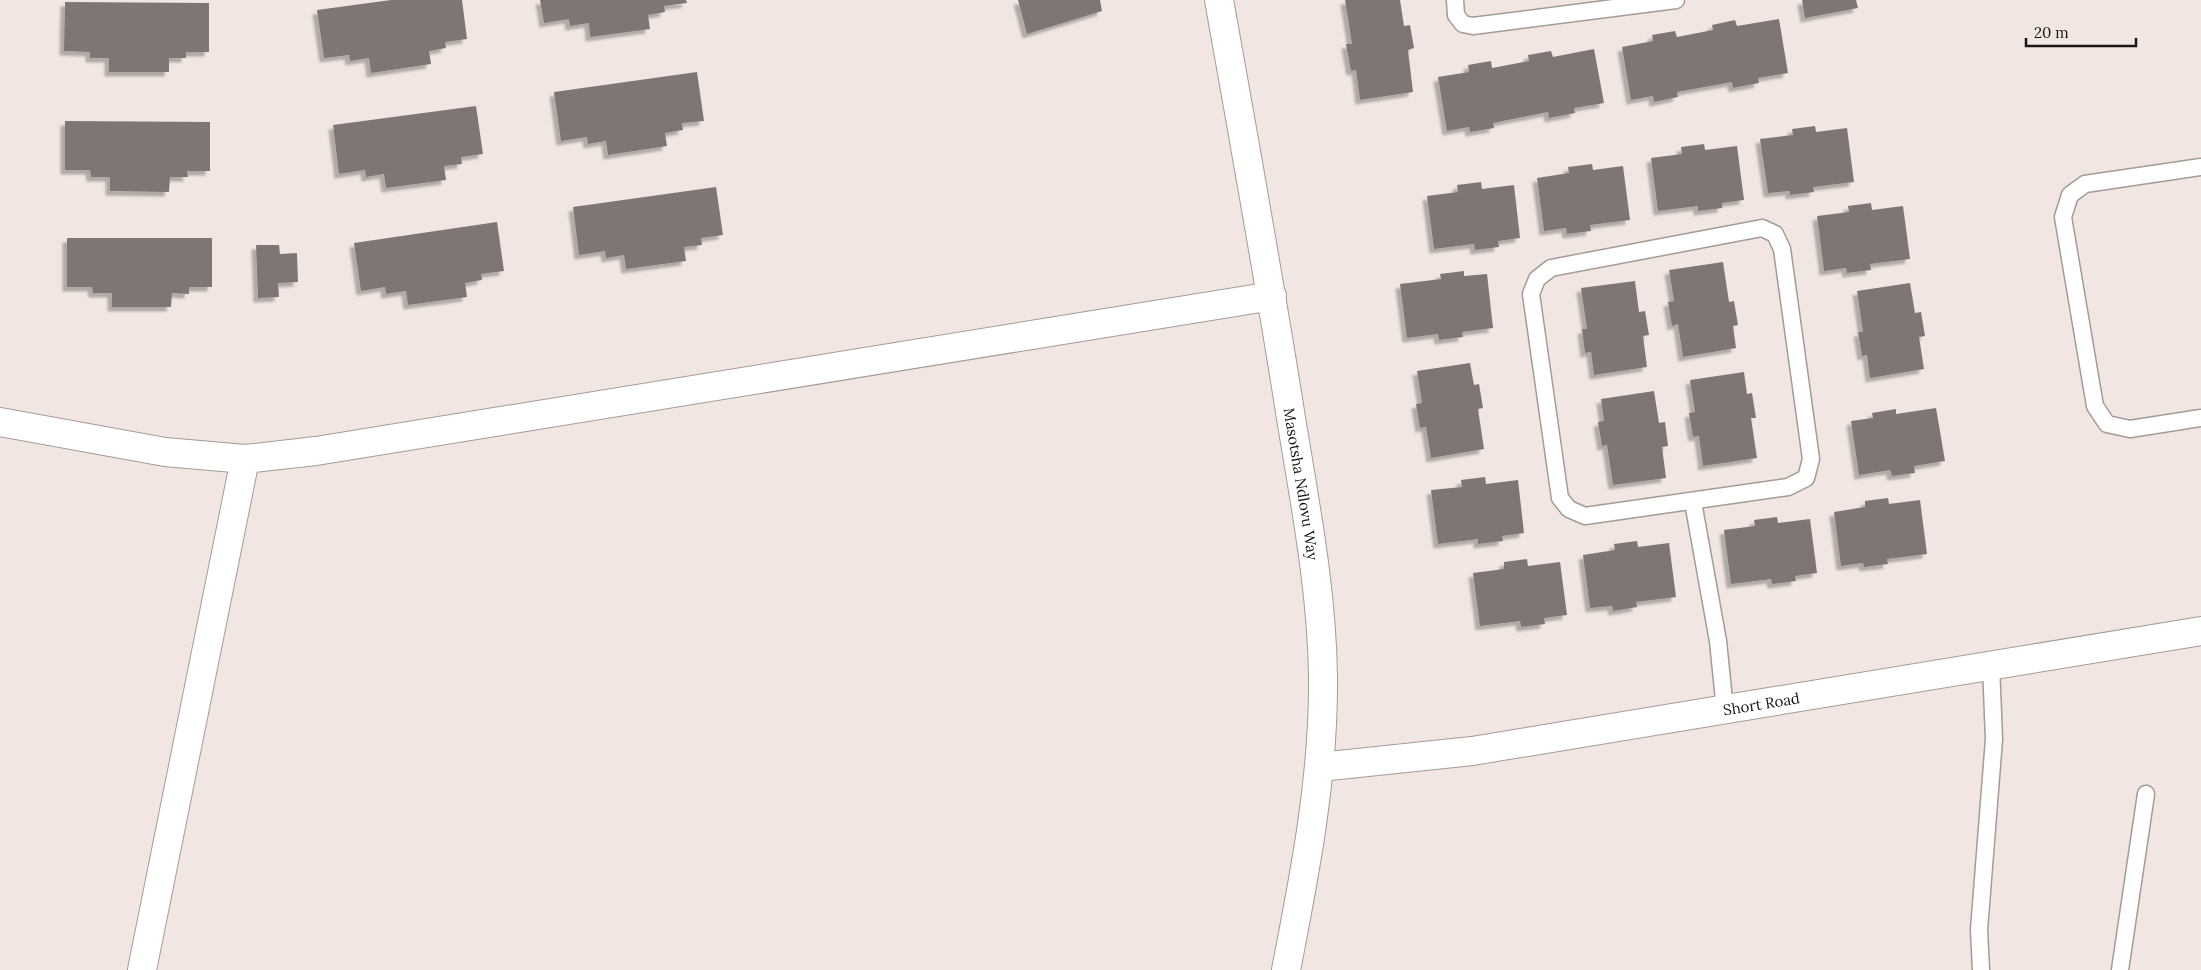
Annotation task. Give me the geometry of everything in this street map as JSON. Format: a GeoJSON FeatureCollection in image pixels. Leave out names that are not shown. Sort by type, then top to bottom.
{"type":"FeatureCollection","features":[{"type":"Feature","properties":{"kind":"street","name":"Masotsha Ndlovu Way"},"geometry":{"type":"LineString","coordinates":[[1220,0],[1272,296],[1318,588],[1323,678],[1320,767],[1306,870],[1286,970]]}},
{"type":"Feature","properties":{"kind":"street"},"geometry":{"type":"LineString","coordinates":[[0,422],[165,452],[245,459],[316,451],[1272,296]]}},
{"type":"Feature","properties":{"kind":"street"},"geometry":{"type":"LineString","coordinates":[[142,970],[245,459]]}},
{"type":"Feature","properties":{"kind":"street","name":"Short Road"},"geometry":{"type":"LineString","coordinates":[[1320,767],[1472,751],[2201,631]]}},
{"type":"Feature","properties":{"kind":"lane"},"geometry":{"type":"LineString","coordinates":[[1454,0],[1456,15],[1463,24],[1473,26],[1676,0]]}},
{"type":"Feature","properties":{"kind":"lane"},"geometry":{"type":"LineString","coordinates":[[2201,167],[2085,184],[2070,195],[2063,217],[2095,406],[2107,424],[2130,429],[2201,418]]}},
{"type":"Feature","properties":{"kind":"lane"},"geometry":{"type":"LineString","coordinates":[[1762,228],[1775,234],[1782,249],[1811,459],[1806,478],[1788,488],[1693,502],[1585,516],[1569,509],[1560,498],[1531,294],[1537,279],[1551,268],[1762,228]]}},
{"type":"Feature","properties":{"kind":"lane"},"geometry":{"type":"LineString","coordinates":[[1693,502],[1718,641],[1725,710]]}},
{"type":"Feature","properties":{"kind":"lane"},"geometry":{"type":"LineString","coordinates":[[1981,970],[1979,930],[1994,738],[1991,665]]}},
{"type":"Feature","properties":{"kind":"lane"},"geometry":{"type":"LineString","coordinates":[[2120,970],[2146,794]]}},
{"type":"Feature","properties":{"kind":"building"},"geometry":{"type":"Polygon","coordinates":[[[391,0],[462,0],[467,39],[445,42],[446,48],[429,51],[431,64],[371,73],[369,58],[350,61],[349,55],[324,58],[317,10],[391,0]]]}},
{"type":"Feature","properties":{"kind":"building"},"geometry":{"type":"Polygon","coordinates":[[[540,0],[686,0],[687,3],[664,6],[665,12],[648,15],[650,29],[590,37],[589,23],[570,26],[569,19],[544,23],[540,0]]]}},
{"type":"Feature","properties":{"kind":"building"},"geometry":{"type":"Polygon","coordinates":[[[1018,0],[1100,0],[1102,11],[1027,34],[1018,0]]]}},
{"type":"Feature","properties":{"kind":"building"},"geometry":{"type":"Polygon","coordinates":[[[1345,0],[1400,0],[1404,26],[1410,25],[1414,48],[1408,50],[1413,92],[1360,100],[1356,70],[1351,71],[1346,44],[1352,44],[1345,0]]]}},
{"type":"Feature","properties":{"kind":"building"},"geometry":{"type":"Polygon","coordinates":[[[1802,0],[1856,0],[1858,8],[1805,18],[1802,0]]]}},
{"type":"Feature","properties":{"kind":"building"},"geometry":{"type":"Polygon","coordinates":[[[65,2],[209,3],[209,52],[186,52],[186,58],[169,58],[169,72],[109,72],[109,58],[90,58],[90,52],[64,51],[65,2]]]}},
{"type":"Feature","properties":{"kind":"building"},"geometry":{"type":"Polygon","coordinates":[[[1779,19],[1788,73],[1758,78],[1759,83],[1733,88],[1732,82],[1677,92],[1678,97],[1654,102],[1653,96],[1631,100],[1622,47],[1653,41],[1652,35],[1675,31],[1677,37],[1713,30],[1712,25],[1735,20],[1737,26],[1779,19]]]}},
{"type":"Feature","properties":{"kind":"building"},"geometry":{"type":"Polygon","coordinates":[[[1594,49],[1604,103],[1574,108],[1575,113],[1549,118],[1548,112],[1493,123],[1494,128],[1470,132],[1469,127],[1447,131],[1438,77],[1469,72],[1468,65],[1491,61],[1492,68],[1529,61],[1528,55],[1551,51],[1553,57],[1594,49]]]}},
{"type":"Feature","properties":{"kind":"building"},"geometry":{"type":"Polygon","coordinates":[[[697,72],[704,121],[682,123],[683,130],[665,133],[667,146],[608,155],[606,141],[588,144],[587,137],[561,141],[554,92],[697,72]]]}},
{"type":"Feature","properties":{"kind":"building"},"geometry":{"type":"Polygon","coordinates":[[[476,106],[483,154],[461,157],[462,164],[444,166],[446,180],[386,188],[384,174],[366,177],[365,170],[339,174],[333,125],[476,106]]]}},
{"type":"Feature","properties":{"kind":"building"},"geometry":{"type":"Polygon","coordinates":[[[65,121],[210,122],[210,171],[187,171],[188,177],[170,177],[169,192],[110,191],[110,177],[91,177],[90,170],[65,170],[65,121]]]}},
{"type":"Feature","properties":{"kind":"building"},"geometry":{"type":"Polygon","coordinates":[[[1815,126],[1816,132],[1847,128],[1854,182],[1813,187],[1814,192],[1790,195],[1790,191],[1768,193],[1760,139],[1793,135],[1792,129],[1815,126]]]}},
{"type":"Feature","properties":{"kind":"building"},"geometry":{"type":"Polygon","coordinates":[[[1704,144],[1705,150],[1737,146],[1744,200],[1722,203],[1722,208],[1698,211],[1698,206],[1658,211],[1651,158],[1682,154],[1681,147],[1704,144]]]}},
{"type":"Feature","properties":{"kind":"building"},"geometry":{"type":"Polygon","coordinates":[[[1592,164],[1593,170],[1623,166],[1630,220],[1590,225],[1591,231],[1567,234],[1566,228],[1544,231],[1537,178],[1569,173],[1568,167],[1592,164]]]}},
{"type":"Feature","properties":{"kind":"building"},"geometry":{"type":"Polygon","coordinates":[[[1481,182],[1482,189],[1514,185],[1520,238],[1498,241],[1499,247],[1475,250],[1474,244],[1434,249],[1427,196],[1458,192],[1457,185],[1481,182]]]}},
{"type":"Feature","properties":{"kind":"building"},"geometry":{"type":"Polygon","coordinates":[[[716,187],[723,235],[701,238],[702,245],[684,247],[686,261],[626,269],[624,255],[606,258],[605,251],[579,255],[573,207],[716,187]]]}},
{"type":"Feature","properties":{"kind":"building"},"geometry":{"type":"Polygon","coordinates":[[[1871,203],[1872,210],[1903,206],[1910,259],[1870,264],[1871,270],[1847,273],[1846,268],[1824,271],[1817,216],[1849,212],[1848,206],[1871,203]]]}},
{"type":"Feature","properties":{"kind":"building"},"geometry":{"type":"Polygon","coordinates":[[[497,222],[504,271],[481,274],[482,280],[465,283],[467,297],[408,305],[406,291],[386,294],[385,287],[361,291],[354,243],[497,222]]]}},
{"type":"Feature","properties":{"kind":"building"},"geometry":{"type":"Polygon","coordinates":[[[67,238],[212,238],[212,287],[189,287],[189,294],[172,293],[171,307],[112,307],[112,293],[93,293],[92,287],[67,287],[67,238]]]}},
{"type":"Feature","properties":{"kind":"building"},"geometry":{"type":"Polygon","coordinates":[[[256,245],[279,245],[280,254],[297,253],[298,282],[278,283],[279,297],[258,298],[256,245]]]}},
{"type":"Feature","properties":{"kind":"building"},"geometry":{"type":"Polygon","coordinates":[[[1723,262],[1729,302],[1734,301],[1738,325],[1733,326],[1736,348],[1683,357],[1678,324],[1672,326],[1668,302],[1674,301],[1669,270],[1723,262]]]}},
{"type":"Feature","properties":{"kind":"building"},"geometry":{"type":"Polygon","coordinates":[[[1464,271],[1464,276],[1487,274],[1493,328],[1462,332],[1463,337],[1439,340],[1438,334],[1407,338],[1400,284],[1441,279],[1440,274],[1464,271]]]}},
{"type":"Feature","properties":{"kind":"building"},"geometry":{"type":"Polygon","coordinates":[[[1635,281],[1639,312],[1645,311],[1649,335],[1643,336],[1647,367],[1594,375],[1591,352],[1585,353],[1582,329],[1587,329],[1581,288],[1635,281]]]}},
{"type":"Feature","properties":{"kind":"building"},"geometry":{"type":"Polygon","coordinates":[[[1910,283],[1915,313],[1921,312],[1925,336],[1919,337],[1924,369],[1870,378],[1867,355],[1862,356],[1858,332],[1863,332],[1857,291],[1910,283]]]}},
{"type":"Feature","properties":{"kind":"building"},"geometry":{"type":"Polygon","coordinates":[[[1470,363],[1474,385],[1479,384],[1483,408],[1478,409],[1484,449],[1431,458],[1426,427],[1420,428],[1416,404],[1422,403],[1417,371],[1470,363]]]}},
{"type":"Feature","properties":{"kind":"building"},"geometry":{"type":"Polygon","coordinates":[[[1744,372],[1747,394],[1752,393],[1756,418],[1751,418],[1757,458],[1703,466],[1699,436],[1693,437],[1689,413],[1695,412],[1690,380],[1744,372]]]}},
{"type":"Feature","properties":{"kind":"building"},"geometry":{"type":"Polygon","coordinates":[[[1654,391],[1659,423],[1665,422],[1668,446],[1662,447],[1666,478],[1613,485],[1607,445],[1602,446],[1598,422],[1604,421],[1601,399],[1654,391]]]}},
{"type":"Feature","properties":{"kind":"building"},"geometry":{"type":"Polygon","coordinates":[[[1936,408],[1945,461],[1914,466],[1915,473],[1892,476],[1890,470],[1859,475],[1851,421],[1873,418],[1872,413],[1896,409],[1896,414],[1936,408]]]}},
{"type":"Feature","properties":{"kind":"building"},"geometry":{"type":"Polygon","coordinates":[[[1485,477],[1486,484],[1518,480],[1524,533],[1502,536],[1503,541],[1478,544],[1478,539],[1438,544],[1431,490],[1462,487],[1461,480],[1485,477]]]}},
{"type":"Feature","properties":{"kind":"building"},"geometry":{"type":"Polygon","coordinates":[[[1888,498],[1889,504],[1920,500],[1927,554],[1887,559],[1888,564],[1864,567],[1863,563],[1841,566],[1834,512],[1865,507],[1865,501],[1888,498]]]}},
{"type":"Feature","properties":{"kind":"building"},"geometry":{"type":"Polygon","coordinates":[[[1777,517],[1778,523],[1810,519],[1817,573],[1795,576],[1796,581],[1772,584],[1771,579],[1731,584],[1724,530],[1755,526],[1754,520],[1777,517]]]}},
{"type":"Feature","properties":{"kind":"building"},"geometry":{"type":"Polygon","coordinates":[[[1637,541],[1638,547],[1669,543],[1676,597],[1636,602],[1637,607],[1613,611],[1612,606],[1590,608],[1583,555],[1615,550],[1614,544],[1637,541]]]}},
{"type":"Feature","properties":{"kind":"building"},"geometry":{"type":"Polygon","coordinates":[[[1527,559],[1528,566],[1560,562],[1567,615],[1544,618],[1545,624],[1521,627],[1520,621],[1480,626],[1473,573],[1504,569],[1504,562],[1527,559]]]}}]}
